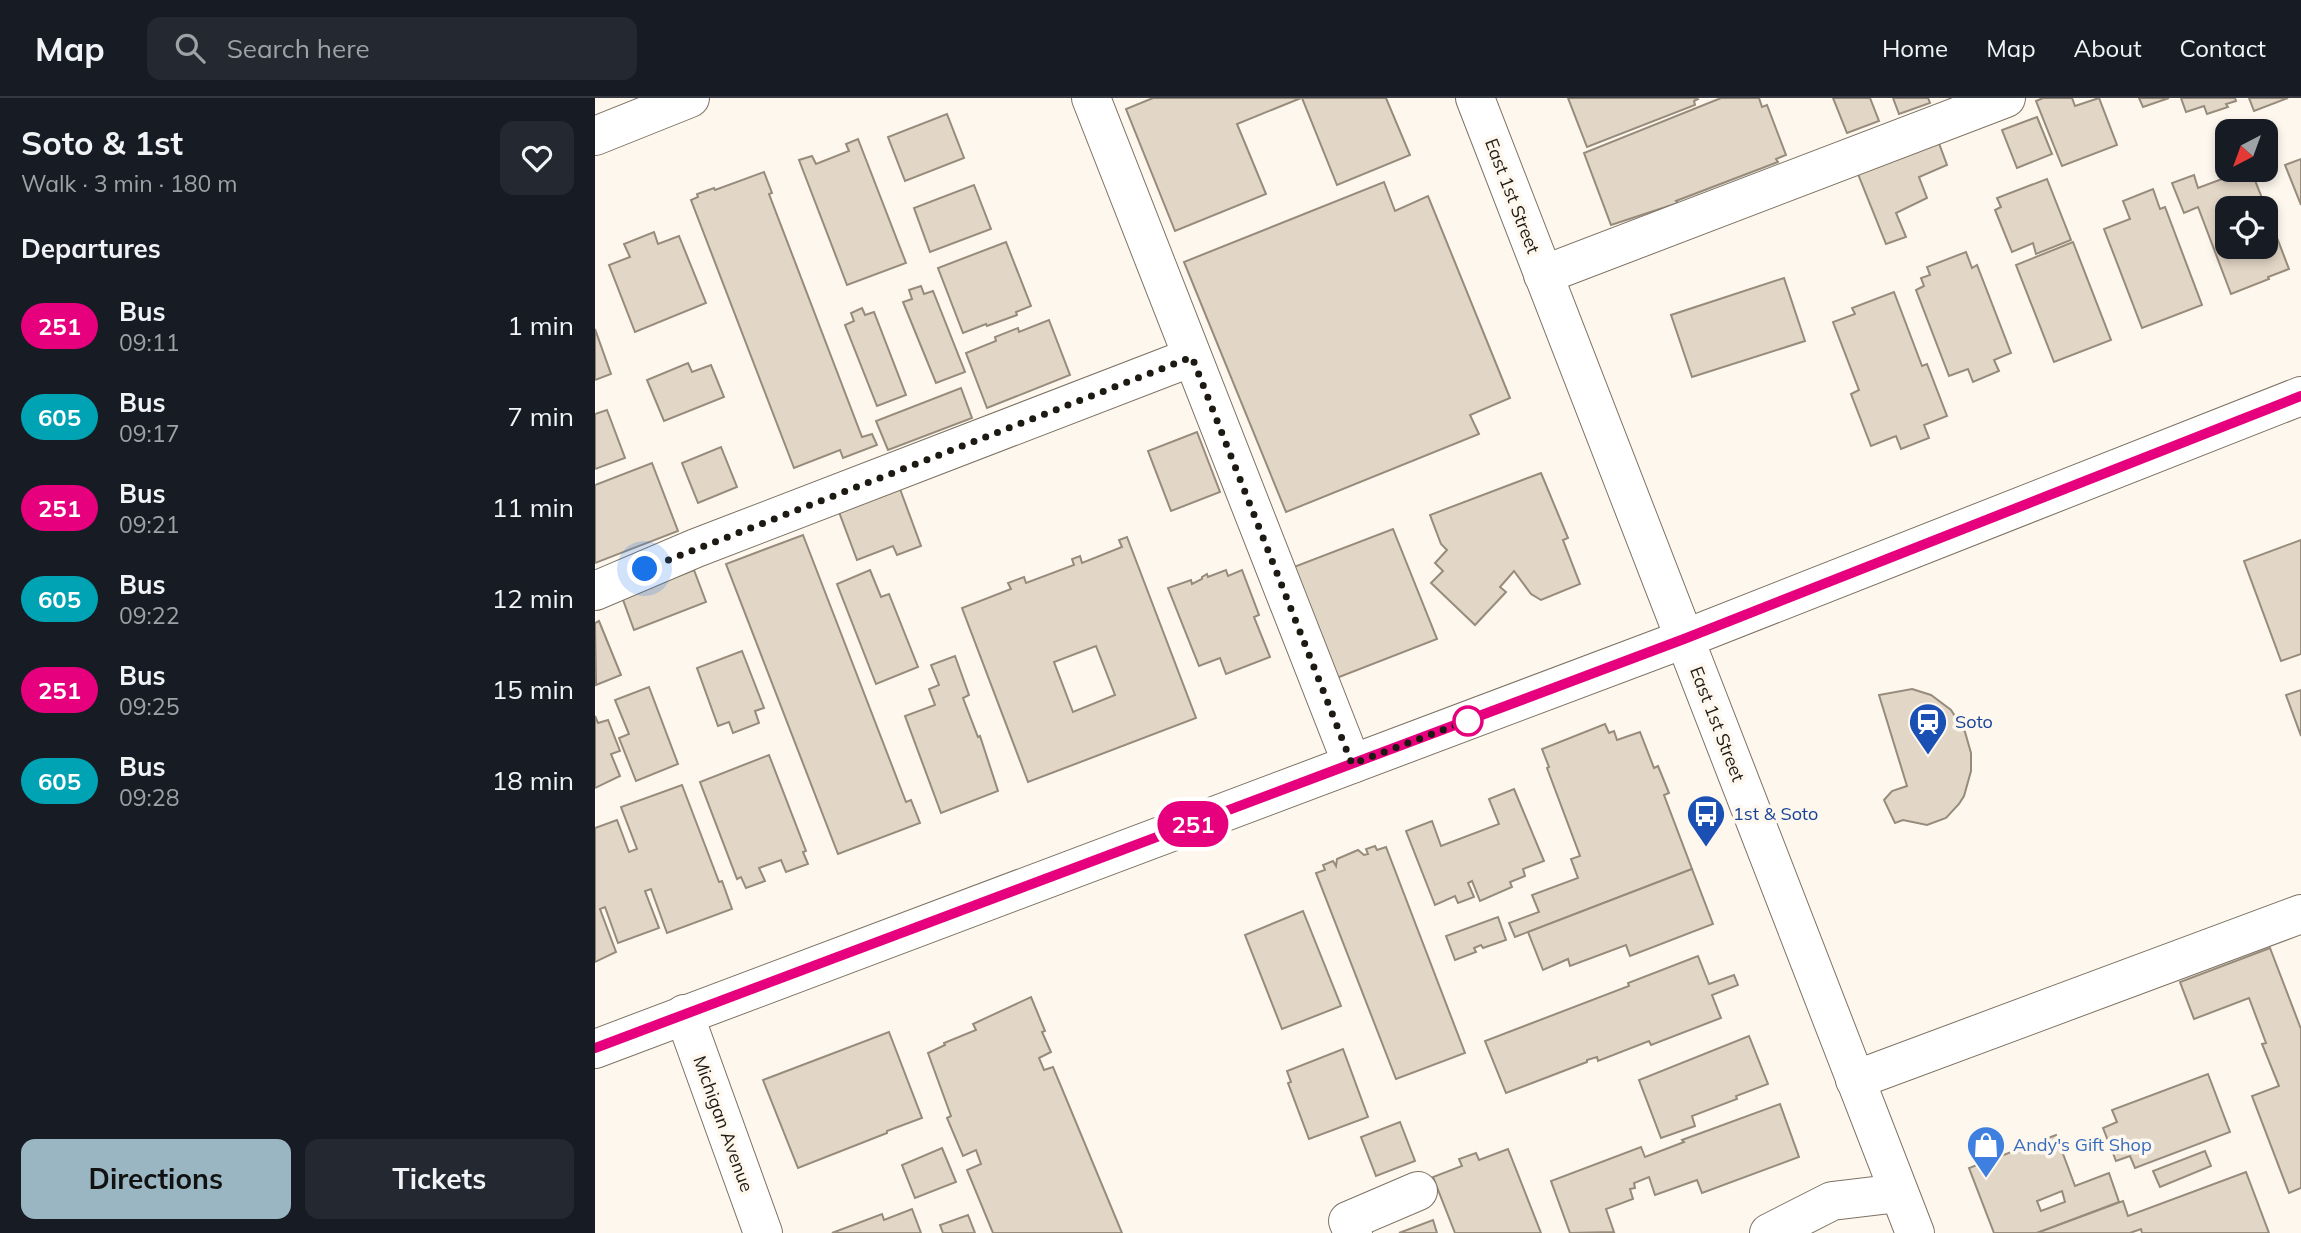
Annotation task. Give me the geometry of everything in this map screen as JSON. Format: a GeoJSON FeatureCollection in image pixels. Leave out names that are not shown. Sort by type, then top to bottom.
{"type":"FeatureCollection","features":[{"type":"Feature","properties":{"kind":"main road"},"geometry":{"type":"LineString","coordinates":[[595,136],[690,98]]}},
{"type":"Feature","properties":{"kind":"main road"},"geometry":{"type":"LineString","coordinates":[[1091,98],[1352,764]]}},
{"type":"Feature","properties":{"kind":"main road","name":"East 1st Street"},"geometry":{"type":"LineString","coordinates":[[1475,98],[1915,1233]]}},
{"type":"Feature","properties":{"kind":"main road"},"geometry":{"type":"LineString","coordinates":[[1543,275],[2007,98]]}},
{"type":"Feature","properties":{"kind":"main road"},"geometry":{"type":"LineString","coordinates":[[595,591],[696,548],[1192,357]]}},
{"type":"Feature","properties":{"kind":"main road"},"geometry":{"type":"LineString","coordinates":[[595,1049],[1684,639],[2301,396]]}},
{"type":"Feature","properties":{"kind":"main road"},"geometry":{"type":"LineString","coordinates":[[1855,1080],[2301,914]]}},
{"type":"Feature","properties":{"kind":"main road","name":"Michigan Avenue"},"geometry":{"type":"LineString","coordinates":[[684,1014],[763,1233]]}},
{"type":"Feature","properties":{"kind":"main road"},"geometry":{"type":"LineString","coordinates":[[1353,1233],[1348,1221],[1418,1191]]}},
{"type":"Feature","properties":{"kind":"main road"},"geometry":{"type":"LineString","coordinates":[[1769,1233],[1832,1201],[1899,1193]]}},
{"type":"Feature","properties":{"kind":"building"},"geometry":{"type":"Polygon","coordinates":[[[1153,98],[1301,98],[1237,124],[1266,194],[1175,231],[1126,109],[1153,98]]]}},
{"type":"Feature","properties":{"kind":"building"},"geometry":{"type":"Polygon","coordinates":[[[1302,98],[1386,98],[1410,155],[1337,185],[1302,98]]]}},
{"type":"Feature","properties":{"kind":"building"},"geometry":{"type":"Polygon","coordinates":[[[1568,98],[1698,99],[1694,101],[1695,105],[1587,147],[1568,98]]]}},
{"type":"Feature","properties":{"kind":"building"},"geometry":{"type":"Polygon","coordinates":[[[1721,98],[1759,98],[1762,107],[1767,105],[1786,155],[1776,159],[1778,162],[1676,201],[1678,203],[1611,225],[1584,153],[1721,98]]]}},
{"type":"Feature","properties":{"kind":"building"},"geometry":{"type":"Polygon","coordinates":[[[1833,98],[1870,98],[1879,121],[1847,133],[1833,98]]]}},
{"type":"Feature","properties":{"kind":"building"},"geometry":{"type":"Polygon","coordinates":[[[1893,98],[1928,98],[1930,103],[1899,114],[1893,98]]]}},
{"type":"Feature","properties":{"kind":"building"},"geometry":{"type":"Polygon","coordinates":[[[2043,98],[2072,98],[2075,106],[2099,98],[2117,145],[2062,166],[2036,101],[2043,98]]]}},
{"type":"Feature","properties":{"kind":"building"},"geometry":{"type":"Polygon","coordinates":[[[2139,98],[2169,98],[2143,107],[2139,98]]]}},
{"type":"Feature","properties":{"kind":"building"},"geometry":{"type":"Polygon","coordinates":[[[2181,98],[2235,98],[2236,101],[2226,104],[2228,107],[2207,114],[2204,106],[2186,112],[2181,98]]]}},
{"type":"Feature","properties":{"kind":"building"},"geometry":{"type":"Polygon","coordinates":[[[2249,98],[2288,98],[2254,111],[2249,98]]]}},
{"type":"Feature","properties":{"kind":"building"},"geometry":{"type":"Polygon","coordinates":[[[947,114],[964,158],[905,181],[888,137],[947,114]]]}},
{"type":"Feature","properties":{"kind":"building"},"geometry":{"type":"Polygon","coordinates":[[[2037,117],[2052,154],[2017,168],[2002,130],[2037,117]]]}},
{"type":"Feature","properties":{"kind":"building"},"geometry":{"type":"Polygon","coordinates":[[[1937,138],[1947,165],[1919,177],[1927,198],[1896,213],[1906,237],[1886,244],[1856,169],[1937,138]]]}},
{"type":"Feature","properties":{"kind":"building"},"geometry":{"type":"Polygon","coordinates":[[[858,139],[906,263],[847,285],[799,160],[812,156],[816,164],[849,151],[846,144],[858,139]]]}},
{"type":"Feature","properties":{"kind":"building"},"geometry":{"type":"Polygon","coordinates":[[[2301,159],[2301,205],[2285,165],[2301,159]]]}},
{"type":"Feature","properties":{"kind":"building"},"geometry":{"type":"Polygon","coordinates":[[[764,172],[772,193],[769,194],[862,437],[872,434],[877,445],[843,458],[840,450],[794,468],[691,200],[698,197],[697,194],[764,172]]]}},
{"type":"Feature","properties":{"kind":"building"},"geometry":{"type":"Polygon","coordinates":[[[2194,175],[2198,188],[2215,182],[2256,182],[2261,196],[2215,196],[2215,252],[2198,207],[2184,213],[2172,183],[2194,175]]]}},
{"type":"Feature","properties":{"kind":"building"},"geometry":{"type":"Polygon","coordinates":[[[2047,179],[2071,240],[2036,254],[2033,243],[2012,252],[1995,210],[2001,207],[1997,198],[2047,179]]]}},
{"type":"Feature","properties":{"kind":"building"},"geometry":{"type":"Polygon","coordinates":[[[1384,182],[1395,211],[1428,196],[1510,398],[1470,415],[1479,434],[1286,512],[1184,262],[1384,182]]]}},
{"type":"Feature","properties":{"kind":"building"},"geometry":{"type":"Polygon","coordinates":[[[974,185],[991,229],[930,252],[914,208],[974,185]]]}},
{"type":"Feature","properties":{"kind":"building"},"geometry":{"type":"Polygon","coordinates":[[[2153,189],[2160,209],[2165,207],[2202,305],[2142,328],[2104,229],[2130,219],[2123,201],[2153,189]]]}},
{"type":"Feature","properties":{"kind":"building"},"geometry":{"type":"Polygon","coordinates":[[[654,232],[658,244],[679,236],[706,303],[635,332],[609,265],[630,257],[624,244],[654,232]]]}},
{"type":"Feature","properties":{"kind":"building"},"geometry":{"type":"Polygon","coordinates":[[[2278,240],[2289,269],[2231,294],[2218,259],[2278,259],[2278,240]]]}},
{"type":"Feature","properties":{"kind":"building"},"geometry":{"type":"Polygon","coordinates":[[[1006,242],[1031,306],[1016,312],[1017,315],[963,333],[938,268],[1006,242]]]}},
{"type":"Feature","properties":{"kind":"building"},"geometry":{"type":"Polygon","coordinates":[[[2073,242],[2111,340],[2054,362],[2016,265],[2073,242]]]}},
{"type":"Feature","properties":{"kind":"building"},"geometry":{"type":"Polygon","coordinates":[[[1966,252],[1972,268],[1977,265],[2011,353],[1994,360],[1999,371],[1973,382],[1968,369],[1949,376],[1916,290],[1924,286],[1921,278],[1930,275],[1927,267],[1966,252]]]}},
{"type":"Feature","properties":{"kind":"building"},"geometry":{"type":"Polygon","coordinates":[[[1784,278],[1805,341],[1692,377],[1671,315],[1784,278]]]}},
{"type":"Feature","properties":{"kind":"building"},"geometry":{"type":"Polygon","coordinates":[[[921,286],[924,294],[933,291],[965,372],[936,383],[903,302],[912,299],[909,290],[921,286]]]}},
{"type":"Feature","properties":{"kind":"building"},"geometry":{"type":"Polygon","coordinates":[[[1894,292],[1922,366],[1927,364],[1947,416],[1924,425],[1929,438],[1901,449],[1896,436],[1871,446],[1851,394],[1859,390],[1833,322],[1855,314],[1852,308],[1894,292]]]}},
{"type":"Feature","properties":{"kind":"building"},"geometry":{"type":"Polygon","coordinates":[[[862,308],[865,315],[874,312],[906,395],[877,406],[845,325],[854,321],[851,313],[862,308]]]}},
{"type":"Feature","properties":{"kind":"building"},"geometry":{"type":"Polygon","coordinates":[[[1049,320],[1070,375],[987,408],[966,353],[996,341],[995,337],[1018,328],[1019,332],[1049,320]]]}},
{"type":"Feature","properties":{"kind":"building"},"geometry":{"type":"Polygon","coordinates":[[[595,329],[611,374],[595,380],[595,329]]]}},
{"type":"Feature","properties":{"kind":"building"},"geometry":{"type":"Polygon","coordinates":[[[688,363],[692,372],[711,365],[724,397],[664,421],[647,380],[688,363]]]}},
{"type":"Feature","properties":{"kind":"building"},"geometry":{"type":"Polygon","coordinates":[[[961,388],[972,418],[888,450],[876,421],[961,388]]]}},
{"type":"Feature","properties":{"kind":"building"},"geometry":{"type":"Polygon","coordinates":[[[607,410],[625,458],[595,469],[595,414],[607,410]]]}},
{"type":"Feature","properties":{"kind":"building"},"geometry":{"type":"Polygon","coordinates":[[[1197,432],[1220,492],[1171,511],[1148,451],[1197,432]]]}},
{"type":"Feature","properties":{"kind":"building"},"geometry":{"type":"Polygon","coordinates":[[[721,447],[737,487],[698,503],[682,463],[721,447]]]}},
{"type":"Feature","properties":{"kind":"building"},"geometry":{"type":"Polygon","coordinates":[[[652,463],[678,531],[595,563],[595,485],[652,463]]]}},
{"type":"Feature","properties":{"kind":"building"},"geometry":{"type":"Polygon","coordinates":[[[1541,473],[1568,538],[1563,540],[1580,584],[1541,600],[1531,594],[1514,571],[1500,587],[1506,592],[1475,625],[1431,583],[1443,571],[1435,563],[1447,550],[1441,544],[1430,515],[1541,473]]]}},
{"type":"Feature","properties":{"kind":"building"},"geometry":{"type":"Polygon","coordinates":[[[900,489],[921,546],[897,555],[893,546],[857,560],[839,512],[900,489]]]}},
{"type":"Feature","properties":{"kind":"building"},"geometry":{"type":"Polygon","coordinates":[[[1393,529],[1437,639],[1329,681],[1286,570],[1393,529]]]}},
{"type":"Feature","properties":{"kind":"building"},"geometry":{"type":"Polygon","coordinates":[[[803,535],[906,802],[911,800],[920,823],[838,854],[726,564],[803,535]]]}},
{"type":"Feature","properties":{"kind":"building"},"geometry":{"type":"Polygon","coordinates":[[[1127,537],[1196,718],[1028,782],[962,608],[1011,589],[1008,583],[1024,577],[1026,583],[1074,565],[1072,559],[1080,556],[1082,563],[1122,547],[1119,540],[1127,537]],[[1096,646],[1054,662],[1073,712],[1115,695],[1096,646]]]}},
{"type":"Feature","properties":{"kind":"building"},"geometry":{"type":"Polygon","coordinates":[[[2301,540],[2301,654],[2281,661],[2244,561],[2301,540]]]}},
{"type":"Feature","properties":{"kind":"building"},"geometry":{"type":"Polygon","coordinates":[[[694,570],[706,602],[634,630],[622,597],[694,570]]]}},
{"type":"Feature","properties":{"kind":"building"},"geometry":{"type":"Polygon","coordinates":[[[870,570],[881,597],[889,594],[918,667],[876,684],[837,584],[870,570]]]}},
{"type":"Feature","properties":{"kind":"building"},"geometry":{"type":"Polygon","coordinates":[[[1226,570],[1228,576],[1242,570],[1259,615],[1254,617],[1270,657],[1226,674],[1220,658],[1199,666],[1168,588],[1191,580],[1192,584],[1207,574],[1208,577],[1226,570]]]}},
{"type":"Feature","properties":{"kind":"building"},"geometry":{"type":"Polygon","coordinates":[[[599,621],[621,675],[596,685],[595,623],[599,621]]]}},
{"type":"Feature","properties":{"kind":"building"},"geometry":{"type":"Polygon","coordinates":[[[742,651],[764,708],[755,711],[759,723],[733,733],[729,722],[718,726],[697,668],[742,651]]]}},
{"type":"Feature","properties":{"kind":"building"},"geometry":{"type":"Polygon","coordinates":[[[955,656],[969,695],[963,698],[978,737],[980,736],[998,791],[941,813],[905,716],[935,705],[929,689],[939,685],[931,665],[955,656]]]}},
{"type":"Feature","properties":{"kind":"building"},"geometry":{"type":"Polygon","coordinates":[[[649,687],[678,764],[636,781],[619,738],[629,734],[615,700],[649,687]]]}},
{"type":"Feature","properties":{"kind":"building"},"geometry":{"type":"Polygon","coordinates":[[[1912,689],[1931,695],[1951,710],[1965,732],[1971,753],[1971,771],[1964,796],[1946,818],[1927,825],[1903,820],[1895,823],[1884,800],[1892,791],[1907,786],[1879,695],[1912,689]]]}},
{"type":"Feature","properties":{"kind":"building"},"geometry":{"type":"Polygon","coordinates":[[[2301,690],[2301,736],[2286,695],[2301,690]]]}},
{"type":"Feature","properties":{"kind":"building"},"geometry":{"type":"Polygon","coordinates":[[[595,716],[598,723],[608,720],[620,751],[611,754],[620,776],[595,788],[595,716]]]}},
{"type":"Feature","properties":{"kind":"building"},"geometry":{"type":"Polygon","coordinates":[[[1605,724],[1609,733],[1614,731],[1617,740],[1640,732],[1654,768],[1658,766],[1669,793],[1664,795],[1692,869],[1515,937],[1509,923],[1539,912],[1532,895],[1578,878],[1571,859],[1580,856],[1542,749],[1605,724]]]}},
{"type":"Feature","properties":{"kind":"building"},"geometry":{"type":"Polygon","coordinates":[[[769,755],[806,851],[803,852],[808,864],[786,872],[781,860],[759,868],[765,881],[746,888],[741,877],[737,879],[700,782],[769,755]]]}},
{"type":"Feature","properties":{"kind":"building"},"geometry":{"type":"Polygon","coordinates":[[[682,785],[732,909],[667,933],[651,889],[645,891],[659,928],[618,943],[605,907],[600,909],[616,952],[595,962],[595,828],[617,820],[629,852],[637,849],[621,807],[682,785]]]}},
{"type":"Feature","properties":{"kind":"building"},"geometry":{"type":"Polygon","coordinates":[[[1514,789],[1544,861],[1523,869],[1525,876],[1510,882],[1512,887],[1480,901],[1472,881],[1468,883],[1474,897],[1458,903],[1455,896],[1435,905],[1406,831],[1432,821],[1441,846],[1499,824],[1489,799],[1514,789]]]}},
{"type":"Feature","properties":{"kind":"building"},"geometry":{"type":"Polygon","coordinates":[[[1375,846],[1377,850],[1386,847],[1465,1053],[1396,1079],[1316,873],[1325,870],[1323,865],[1333,861],[1336,866],[1337,859],[1358,850],[1364,855],[1368,854],[1366,849],[1375,846]]]}},
{"type":"Feature","properties":{"kind":"building"},"geometry":{"type":"Polygon","coordinates":[[[1692,869],[1713,924],[1630,956],[1626,945],[1570,966],[1568,959],[1543,970],[1528,932],[1692,869]]]}},
{"type":"Feature","properties":{"kind":"building"},"geometry":{"type":"Polygon","coordinates":[[[1303,911],[1341,1006],[1282,1029],[1245,935],[1303,911]]]}},
{"type":"Feature","properties":{"kind":"building"},"geometry":{"type":"Polygon","coordinates":[[[1498,917],[1506,940],[1483,948],[1481,945],[1474,948],[1476,952],[1455,960],[1446,936],[1498,917]]]}},
{"type":"Feature","properties":{"kind":"building"},"geometry":{"type":"Polygon","coordinates":[[[2270,948],[2301,1029],[2301,1188],[2289,1193],[2252,1096],[2279,1086],[2262,1044],[2266,1043],[2249,998],[2194,1019],[2180,982],[2270,948]]]}},
{"type":"Feature","properties":{"kind":"building"},"geometry":{"type":"Polygon","coordinates":[[[1698,956],[1709,984],[1734,975],[1738,985],[1712,995],[1721,1018],[1651,1045],[1649,1041],[1598,1061],[1597,1057],[1587,1060],[1506,1093],[1485,1041],[1629,986],[1628,983],[1698,956]]]}},
{"type":"Feature","properties":{"kind":"building"},"geometry":{"type":"Polygon","coordinates":[[[1031,997],[1051,1052],[1039,1058],[1044,1070],[1053,1067],[1122,1233],[993,1233],[967,1170],[981,1164],[976,1150],[963,1156],[947,1118],[951,1116],[928,1053],[945,1045],[944,1043],[976,1030],[973,1024],[1031,997]]]}},
{"type":"Feature","properties":{"kind":"building"},"geometry":{"type":"Polygon","coordinates":[[[889,1032],[922,1118],[798,1168],[763,1080],[889,1032]]]}},
{"type":"Feature","properties":{"kind":"building"},"geometry":{"type":"Polygon","coordinates":[[[1749,1036],[1768,1084],[1692,1116],[1695,1126],[1661,1138],[1639,1080],[1749,1036]]]}},
{"type":"Feature","properties":{"kind":"building"},"geometry":{"type":"Polygon","coordinates":[[[1343,1049],[1368,1117],[1309,1139],[1288,1083],[1291,1082],[1287,1071],[1343,1049]]]}},
{"type":"Feature","properties":{"kind":"building"},"geometry":{"type":"Polygon","coordinates":[[[2208,1074],[2230,1132],[2135,1168],[2130,1156],[2116,1161],[2103,1128],[2117,1122],[2112,1110],[2208,1074]]]}},
{"type":"Feature","properties":{"kind":"building"},"geometry":{"type":"Polygon","coordinates":[[[1780,1104],[1799,1157],[1702,1193],[1697,1180],[1655,1195],[1649,1177],[1634,1183],[1635,1188],[1630,1189],[1633,1199],[1606,1209],[1614,1232],[1570,1233],[1551,1181],[1641,1147],[1645,1157],[1684,1142],[1682,1140],[1780,1104]]]}},
{"type":"Feature","properties":{"kind":"building"},"geometry":{"type":"Polygon","coordinates":[[[1400,1122],[1415,1161],[1376,1176],[1361,1137],[1400,1122]]]}},
{"type":"Feature","properties":{"kind":"building"},"geometry":{"type":"Polygon","coordinates":[[[2056,1135],[2075,1186],[2109,1173],[2119,1202],[2037,1233],[1994,1233],[1969,1168],[2056,1135]],[[2062,1191],[2037,1201],[2041,1211],[2065,1202],[2062,1191]]]}},
{"type":"Feature","properties":{"kind":"building"},"geometry":{"type":"Polygon","coordinates":[[[942,1148],[956,1182],[915,1198],[902,1165],[942,1148]]]}},
{"type":"Feature","properties":{"kind":"building"},"geometry":{"type":"Polygon","coordinates":[[[1508,1149],[1541,1233],[1455,1233],[1433,1177],[1462,1166],[1459,1159],[1476,1153],[1479,1160],[1508,1149]]]}},
{"type":"Feature","properties":{"kind":"building"},"geometry":{"type":"Polygon","coordinates":[[[2205,1151],[2211,1166],[2160,1187],[2153,1171],[2205,1151]]]}},
{"type":"Feature","properties":{"kind":"building"},"geometry":{"type":"Polygon","coordinates":[[[2246,1172],[2269,1233],[2142,1233],[2141,1229],[2130,1233],[2037,1233],[2123,1201],[2128,1216],[2246,1172]]]}},
{"type":"Feature","properties":{"kind":"building"},"geometry":{"type":"Polygon","coordinates":[[[912,1209],[921,1233],[832,1233],[882,1214],[884,1220],[912,1209]]]}},
{"type":"Feature","properties":{"kind":"building"},"geometry":{"type":"Polygon","coordinates":[[[968,1215],[975,1233],[943,1233],[940,1225],[968,1215]]]}},
{"type":"Feature","properties":{"kind":"building"},"geometry":{"type":"Polygon","coordinates":[[[1433,1220],[1437,1233],[1399,1233],[1433,1220]]]}},
{"type":"Feature","properties":{"kind":"bus line","name":"251"},"geometry":{"type":"LineString","coordinates":[[595,1048],[1684,639],[2301,396]]}},
{"type":"Feature","properties":{"kind":"place","name":"Soto"},"geometry":{"type":"Point","coordinates":[1928,756]}},
{"type":"Feature","properties":{"kind":"place","name":"1st & Soto"},"geometry":{"type":"Point","coordinates":[1706,848]}},
{"type":"Feature","properties":{"kind":"place","name":"Andy's Gift Shop"},"geometry":{"type":"Point","coordinates":[1986,1179]}},
{"type":"Feature","properties":{"kind":"route"},"geometry":{"type":"LineString","coordinates":[[645,569],[1192,357],[1352,764],[1480,716],[1468,721]]}}]}
